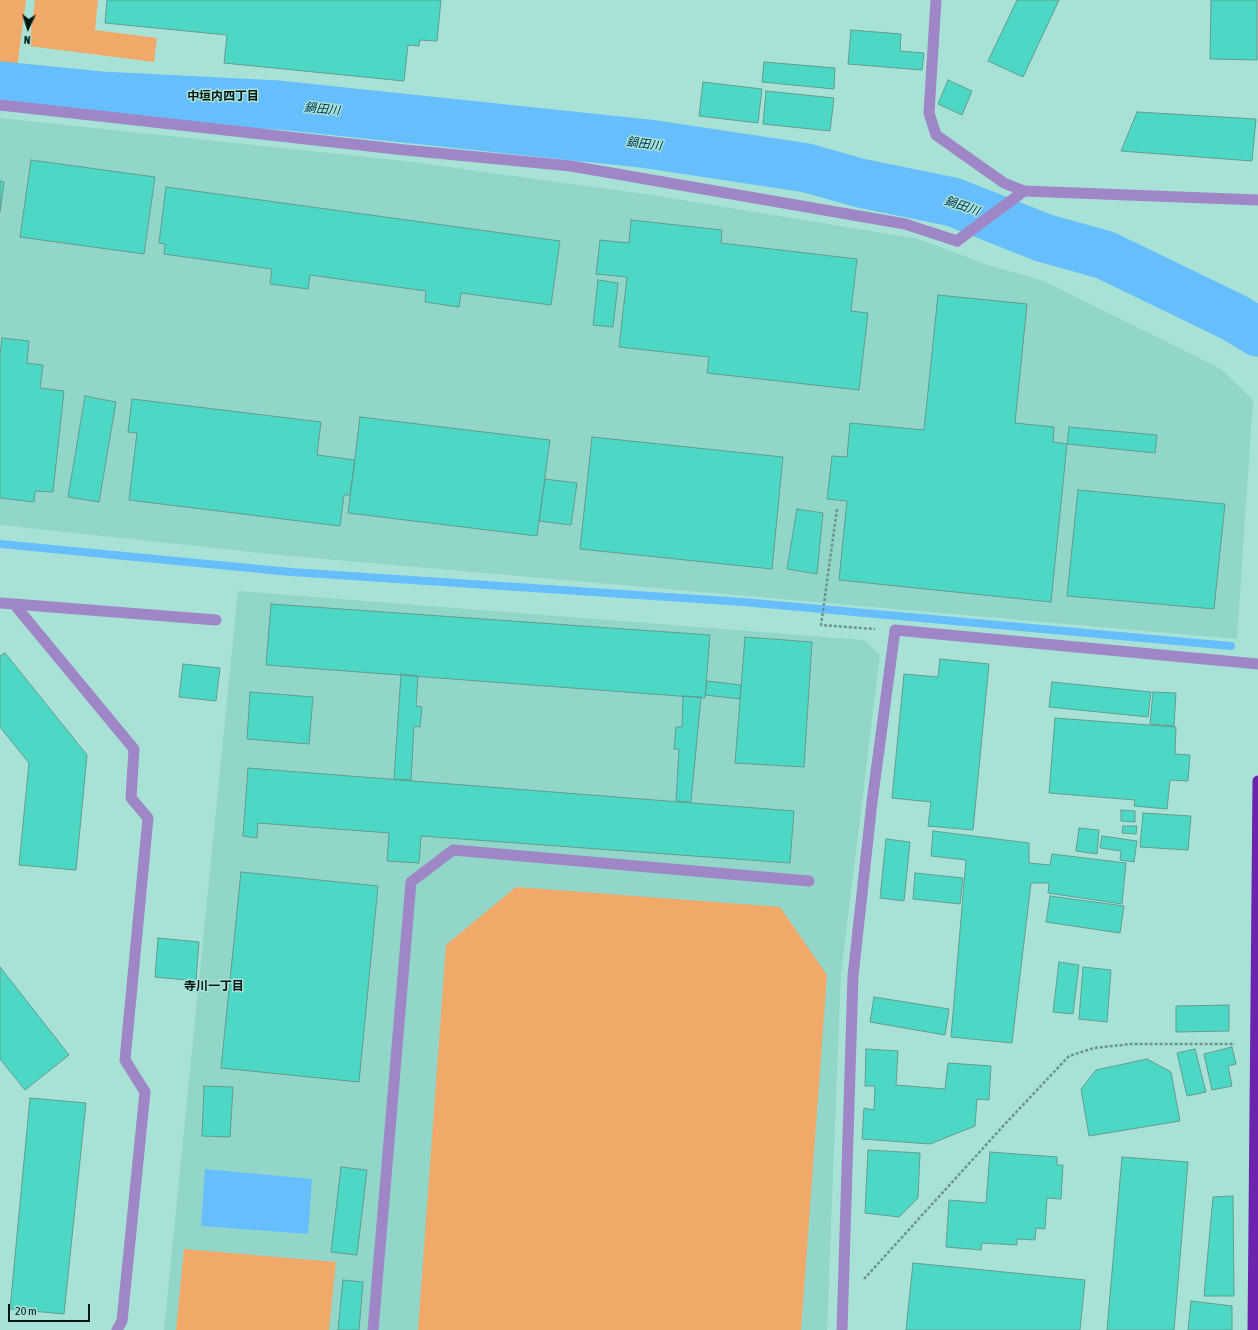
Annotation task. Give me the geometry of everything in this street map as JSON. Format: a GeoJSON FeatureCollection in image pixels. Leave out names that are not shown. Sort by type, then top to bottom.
{"type":"FeatureCollection","features":[{"type":"Feature","properties":{"kind":"highway"},"geometry":{"type":"LineString","coordinates":[[1254,1330],[1258,781]]}},
{"type":"Feature","properties":{"kind":"street"},"geometry":{"type":"LineString","coordinates":[[936,0],[929,113],[936,135],[1004,183],[1024,192],[1258,200]]}},
{"type":"Feature","properties":{"kind":"street"},"geometry":{"type":"LineString","coordinates":[[0,105],[405,150],[571,166],[905,224],[957,241],[1024,192]]}},
{"type":"Feature","properties":{"kind":"street"},"geometry":{"type":"LineString","coordinates":[[0,603],[216,620]]}},
{"type":"Feature","properties":{"kind":"street"},"geometry":{"type":"LineString","coordinates":[[14,604],[134,749],[131,798],[148,818],[125,1060],[145,1092],[122,1321],[117,1330]]}},
{"type":"Feature","properties":{"kind":"street"},"geometry":{"type":"LineString","coordinates":[[842,1330],[853,976],[872,802],[895,630],[1258,664]]}},
{"type":"Feature","properties":{"kind":"street"},"geometry":{"type":"LineString","coordinates":[[373,1330],[410,882],[453,850],[809,881]]}},
{"type":"Feature","properties":{"kind":"path"},"geometry":{"type":"LineString","coordinates":[[837,508],[826,594],[820,625],[895,630]]}},
{"type":"Feature","properties":{"kind":"path"},"geometry":{"type":"LineString","coordinates":[[843,1302],[1004,1124],[1069,1056],[1094,1048],[1131,1044],[1257,1044]]}},
{"type":"Feature","properties":{"kind":"shaded area"},"geometry":{"type":"Polygon","coordinates":[[[0,0],[26,0],[17,68],[0,67],[0,0]]]}},
{"type":"Feature","properties":{"kind":"shaded area"},"geometry":{"type":"Polygon","coordinates":[[[35,0],[98,0],[95,30],[157,38],[154,62],[29,46],[35,0]]]}},
{"type":"Feature","properties":{"kind":"shaded area"},"geometry":{"type":"Polygon","coordinates":[[[0,118],[405,161],[652,195],[919,239],[988,265],[1044,281],[1221,369],[1253,400],[1237,639],[279,555],[0,525],[0,118]]]}},
{"type":"Feature","properties":{"kind":"shaded area"},"geometry":{"type":"Polygon","coordinates":[[[238,591],[864,640],[880,655],[841,974],[827,1330],[164,1330],[238,591]]]}},
{"type":"Feature","properties":{"kind":"shaded area"},"geometry":{"type":"Polygon","coordinates":[[[516,887],[780,907],[827,975],[801,1330],[418,1330],[446,945],[516,887]]]}},
{"type":"Feature","properties":{"kind":"shaded area"},"geometry":{"type":"Polygon","coordinates":[[[205,1169],[312,1179],[308,1234],[201,1226],[205,1169]]]}},
{"type":"Feature","properties":{"kind":"shaded area"},"geometry":{"type":"Polygon","coordinates":[[[184,1249],[336,1262],[329,1330],[176,1330],[184,1249]]]}},
{"type":"Feature","properties":{"kind":"building"},"geometry":{"type":"Polygon","coordinates":[[[107,0],[441,0],[437,41],[420,40],[419,46],[408,45],[404,81],[224,63],[227,35],[105,23],[107,0]]]}},
{"type":"Feature","properties":{"kind":"building"},"geometry":{"type":"Polygon","coordinates":[[[1017,0],[1059,0],[1023,77],[988,61],[1017,0]]]}},
{"type":"Feature","properties":{"kind":"building"},"geometry":{"type":"Polygon","coordinates":[[[1211,0],[1257,0],[1257,60],[1210,59],[1211,0]]]}},
{"type":"Feature","properties":{"kind":"building"},"geometry":{"type":"Polygon","coordinates":[[[851,30],[901,34],[900,51],[924,53],[922,70],[848,64],[851,30]]]}},
{"type":"Feature","properties":{"kind":"building"},"geometry":{"type":"Polygon","coordinates":[[[764,62],[835,68],[834,89],[762,82],[764,62]]]}},
{"type":"Feature","properties":{"kind":"building"},"geometry":{"type":"Polygon","coordinates":[[[948,80],[972,91],[962,115],[938,104],[948,80]]]}},
{"type":"Feature","properties":{"kind":"building"},"geometry":{"type":"Polygon","coordinates":[[[703,82],[762,89],[758,123],[699,116],[703,82]]]}},
{"type":"Feature","properties":{"kind":"building"},"geometry":{"type":"Polygon","coordinates":[[[766,91],[834,98],[830,131],[763,124],[766,91]]]}},
{"type":"Feature","properties":{"kind":"building"},"geometry":{"type":"Polygon","coordinates":[[[1137,112],[1256,119],[1252,161],[1121,151],[1137,112]]]}},
{"type":"Feature","properties":{"kind":"building"},"geometry":{"type":"Polygon","coordinates":[[[31,160],[155,177],[144,254],[20,237],[31,160]]]}},
{"type":"Feature","properties":{"kind":"building"},"geometry":{"type":"Polygon","coordinates":[[[0,181],[4,182],[0,212],[0,181]]]}},
{"type":"Feature","properties":{"kind":"building"},"geometry":{"type":"Polygon","coordinates":[[[166,187],[560,241],[551,305],[461,293],[459,307],[425,302],[426,291],[310,275],[308,289],[270,284],[272,269],[164,254],[165,244],[159,243],[166,187]]]}},
{"type":"Feature","properties":{"kind":"building"},"geometry":{"type":"Polygon","coordinates":[[[631,220],[722,230],[721,243],[857,259],[851,311],[868,313],[859,390],[707,373],[709,357],[619,347],[627,277],[596,274],[600,240],[629,243],[631,220]]]}},
{"type":"Feature","properties":{"kind":"building"},"geometry":{"type":"Polygon","coordinates":[[[598,280],[618,283],[613,327],[593,325],[598,280]]]}},
{"type":"Feature","properties":{"kind":"building"},"geometry":{"type":"Polygon","coordinates":[[[938,295],[1027,304],[1015,423],[1054,427],[1053,442],[1067,444],[1051,602],[839,580],[847,501],[827,499],[832,456],[847,457],[850,423],[924,430],[938,295]]]}},
{"type":"Feature","properties":{"kind":"building"},"geometry":{"type":"Polygon","coordinates":[[[2,338],[29,341],[27,363],[43,365],[40,388],[64,391],[53,492],[35,491],[34,502],[0,498],[0,355],[2,338]]]}},
{"type":"Feature","properties":{"kind":"building"},"geometry":{"type":"Polygon","coordinates":[[[85,396],[116,402],[99,502],[68,497],[85,396]]]}},
{"type":"Feature","properties":{"kind":"building"},"geometry":{"type":"Polygon","coordinates":[[[132,399],[321,422],[317,455],[355,460],[350,495],[344,495],[340,526],[129,500],[137,433],[128,432],[132,399]]]}},
{"type":"Feature","properties":{"kind":"building"},"geometry":{"type":"Polygon","coordinates":[[[360,417],[550,440],[537,536],[348,513],[360,417]]]}},
{"type":"Feature","properties":{"kind":"building"},"geometry":{"type":"Polygon","coordinates":[[[1069,427],[1157,435],[1155,453],[1067,444],[1069,427]]]}},
{"type":"Feature","properties":{"kind":"building"},"geometry":{"type":"Polygon","coordinates":[[[592,437],[783,457],[772,569],[580,549],[592,437]]]}},
{"type":"Feature","properties":{"kind":"building"},"geometry":{"type":"Polygon","coordinates":[[[545,479],[577,483],[571,525],[539,521],[545,479]]]}},
{"type":"Feature","properties":{"kind":"building"},"geometry":{"type":"Polygon","coordinates":[[[1078,490],[1225,504],[1214,609],[1067,596],[1078,490]]]}},
{"type":"Feature","properties":{"kind":"building"},"geometry":{"type":"Polygon","coordinates":[[[797,509],[823,513],[817,574],[787,569],[797,509]]]}},
{"type":"Feature","properties":{"kind":"building"},"geometry":{"type":"Polygon","coordinates":[[[271,604],[710,635],[705,698],[266,665],[271,604]]]}},
{"type":"Feature","properties":{"kind":"building"},"geometry":{"type":"Polygon","coordinates":[[[745,637],[812,642],[804,767],[735,763],[745,637]]]}},
{"type":"Feature","properties":{"kind":"building"},"geometry":{"type":"Polygon","coordinates":[[[5,653],[87,755],[76,870],[19,865],[29,763],[0,727],[0,656],[5,653]]]}},
{"type":"Feature","properties":{"kind":"building"},"geometry":{"type":"Polygon","coordinates":[[[940,659],[989,664],[973,830],[928,826],[931,802],[892,798],[904,674],[938,677],[940,659]]]}},
{"type":"Feature","properties":{"kind":"building"},"geometry":{"type":"Polygon","coordinates":[[[183,664],[220,668],[216,701],[179,697],[183,664]]]}},
{"type":"Feature","properties":{"kind":"building"},"geometry":{"type":"Polygon","coordinates":[[[401,674],[418,676],[416,706],[422,707],[420,727],[414,726],[411,780],[394,779],[401,674]]]}},
{"type":"Feature","properties":{"kind":"building"},"geometry":{"type":"Polygon","coordinates":[[[707,681],[741,685],[740,699],[705,695],[707,681]]]}},
{"type":"Feature","properties":{"kind":"building"},"geometry":{"type":"Polygon","coordinates":[[[1052,682],[1151,692],[1148,717],[1049,707],[1052,682]]]}},
{"type":"Feature","properties":{"kind":"building"},"geometry":{"type":"Polygon","coordinates":[[[250,692],[313,697],[309,744],[247,739],[250,692]]]}},
{"type":"Feature","properties":{"kind":"building"},"geometry":{"type":"Polygon","coordinates":[[[1153,692],[1176,693],[1174,726],[1150,724],[1153,692]]]}},
{"type":"Feature","properties":{"kind":"building"},"geometry":{"type":"Polygon","coordinates":[[[683,696],[701,697],[691,802],[676,801],[679,749],[674,749],[676,727],[682,727],[683,696]]]}},
{"type":"Feature","properties":{"kind":"building"},"geometry":{"type":"Polygon","coordinates":[[[1055,718],[1176,727],[1175,754],[1190,755],[1188,781],[1170,780],[1167,809],[1134,806],[1135,800],[1049,793],[1055,718]]]}},
{"type":"Feature","properties":{"kind":"building"},"geometry":{"type":"Polygon","coordinates":[[[248,768],[794,811],[790,863],[421,836],[419,863],[387,861],[389,833],[258,823],[257,838],[243,836],[248,768]]]}},
{"type":"Feature","properties":{"kind":"building"},"geometry":{"type":"Polygon","coordinates":[[[1121,810],[1135,811],[1135,822],[1121,821],[1121,810]]]}},
{"type":"Feature","properties":{"kind":"building"},"geometry":{"type":"Polygon","coordinates":[[[1143,813],[1191,816],[1188,850],[1140,847],[1143,813]]]}},
{"type":"Feature","properties":{"kind":"building"},"geometry":{"type":"Polygon","coordinates":[[[1123,826],[1137,826],[1136,834],[1122,833],[1123,826]]]}},
{"type":"Feature","properties":{"kind":"building"},"geometry":{"type":"Polygon","coordinates":[[[1079,828],[1099,830],[1097,854],[1076,851],[1079,828]]]}},
{"type":"Feature","properties":{"kind":"building"},"geometry":{"type":"Polygon","coordinates":[[[933,831],[1029,843],[1029,863],[1050,865],[1052,854],[1126,863],[1122,904],[1048,893],[1049,883],[1031,883],[1012,1043],[951,1037],[966,860],[931,856],[933,831]]]}},
{"type":"Feature","properties":{"kind":"building"},"geometry":{"type":"Polygon","coordinates":[[[1102,836],[1137,841],[1134,862],[1120,860],[1121,851],[1100,848],[1102,836]]]}},
{"type":"Feature","properties":{"kind":"building"},"geometry":{"type":"Polygon","coordinates":[[[886,839],[910,842],[904,901],[880,898],[886,839]]]}},
{"type":"Feature","properties":{"kind":"building"},"geometry":{"type":"Polygon","coordinates":[[[241,872],[378,886],[359,1082],[221,1068],[241,872]]]}},
{"type":"Feature","properties":{"kind":"building"},"geometry":{"type":"Polygon","coordinates":[[[915,873],[963,878],[960,904],[913,899],[915,873]]]}},
{"type":"Feature","properties":{"kind":"building"},"geometry":{"type":"Polygon","coordinates":[[[1050,896],[1124,906],[1120,933],[1046,922],[1050,896]]]}},
{"type":"Feature","properties":{"kind":"building"},"geometry":{"type":"Polygon","coordinates":[[[158,938],[199,942],[196,981],[155,977],[158,938]]]}},
{"type":"Feature","properties":{"kind":"building"},"geometry":{"type":"Polygon","coordinates":[[[1059,962],[1079,965],[1073,1014],[1053,1012],[1059,962]]]}},
{"type":"Feature","properties":{"kind":"building"},"geometry":{"type":"Polygon","coordinates":[[[0,967],[69,1055],[25,1090],[0,1059],[0,967]]]}},
{"type":"Feature","properties":{"kind":"building"},"geometry":{"type":"Polygon","coordinates":[[[1083,967],[1111,970],[1107,1022],[1079,1019],[1083,967]]]}},
{"type":"Feature","properties":{"kind":"building"},"geometry":{"type":"Polygon","coordinates":[[[874,997],[949,1009],[945,1035],[870,1022],[874,997]]]}},
{"type":"Feature","properties":{"kind":"building"},"geometry":{"type":"Polygon","coordinates":[[[1229,1005],[1229,1031],[1176,1032],[1176,1006],[1229,1005]]]}},
{"type":"Feature","properties":{"kind":"building"},"geometry":{"type":"Polygon","coordinates":[[[1232,1047],[1236,1064],[1228,1066],[1232,1086],[1212,1090],[1204,1054],[1232,1047]]]}},
{"type":"Feature","properties":{"kind":"building"},"geometry":{"type":"Polygon","coordinates":[[[866,1049],[898,1051],[896,1085],[945,1089],[948,1063],[991,1066],[989,1100],[977,1099],[975,1126],[930,1144],[862,1139],[864,1108],[874,1110],[875,1086],[865,1086],[866,1049]]]}},
{"type":"Feature","properties":{"kind":"building"},"geometry":{"type":"Polygon","coordinates":[[[1195,1049],[1206,1092],[1187,1096],[1177,1053],[1195,1049]]]}},
{"type":"Feature","properties":{"kind":"building"},"geometry":{"type":"Polygon","coordinates":[[[1147,1059],[1171,1072],[1180,1121],[1089,1136],[1081,1089],[1096,1070],[1147,1059]]]}},
{"type":"Feature","properties":{"kind":"building"},"geometry":{"type":"Polygon","coordinates":[[[204,1086],[233,1087],[230,1137],[202,1136],[204,1086]]]}},
{"type":"Feature","properties":{"kind":"building"},"geometry":{"type":"Polygon","coordinates":[[[30,1098],[86,1103],[64,1314],[10,1309],[30,1098]]]}},
{"type":"Feature","properties":{"kind":"building"},"geometry":{"type":"Polygon","coordinates":[[[868,1150],[920,1153],[918,1198],[899,1217],[865,1213],[868,1150]]]}},
{"type":"Feature","properties":{"kind":"building"},"geometry":{"type":"Polygon","coordinates":[[[990,1152],[1057,1157],[1057,1165],[1063,1165],[1061,1199],[1047,1198],[1045,1229],[1036,1228],[1035,1240],[1017,1239],[1017,1245],[982,1243],[981,1250],[946,1247],[949,1200],[986,1203],[990,1152]]]}},
{"type":"Feature","properties":{"kind":"building"},"geometry":{"type":"Polygon","coordinates":[[[1122,1157],[1188,1162],[1174,1330],[1107,1330],[1122,1157]]]}},
{"type":"Feature","properties":{"kind":"building"},"geometry":{"type":"Polygon","coordinates":[[[341,1167],[367,1170],[357,1255],[331,1252],[341,1167]]]}},
{"type":"Feature","properties":{"kind":"building"},"geometry":{"type":"Polygon","coordinates":[[[1233,1196],[1234,1296],[1204,1296],[1213,1197],[1233,1196]]]}},
{"type":"Feature","properties":{"kind":"building"},"geometry":{"type":"Polygon","coordinates":[[[913,1263],[1085,1280],[1080,1330],[906,1330],[913,1263]]]}},
{"type":"Feature","properties":{"kind":"building"},"geometry":{"type":"Polygon","coordinates":[[[343,1280],[363,1282],[359,1330],[338,1330],[343,1280]]]}},
{"type":"Feature","properties":{"kind":"building"},"geometry":{"type":"Polygon","coordinates":[[[1191,1301],[1232,1306],[1232,1330],[1188,1330],[1191,1301]]]}},
{"type":"Feature","properties":{"kind":"waterway","name":"鍋田川"},"geometry":{"type":"LineString","coordinates":[[0,86],[101,96],[279,105],[649,144],[807,168],[860,183],[953,202],[1044,238],[1105,255],[1235,318],[1258,332]]}},
{"type":"Feature","properties":{"kind":"waterway"},"geometry":{"type":"LineString","coordinates":[[0,544],[291,572],[743,602],[1231,646]]}},
{"type":"Feature","properties":{"kind":"district","name":"中垣内四丁目"},"geometry":{"type":"Point","coordinates":[223,96]}},
{"type":"Feature","properties":{"kind":"district","name":"寺川一丁目"},"geometry":{"type":"Point","coordinates":[214,986]}}]}
